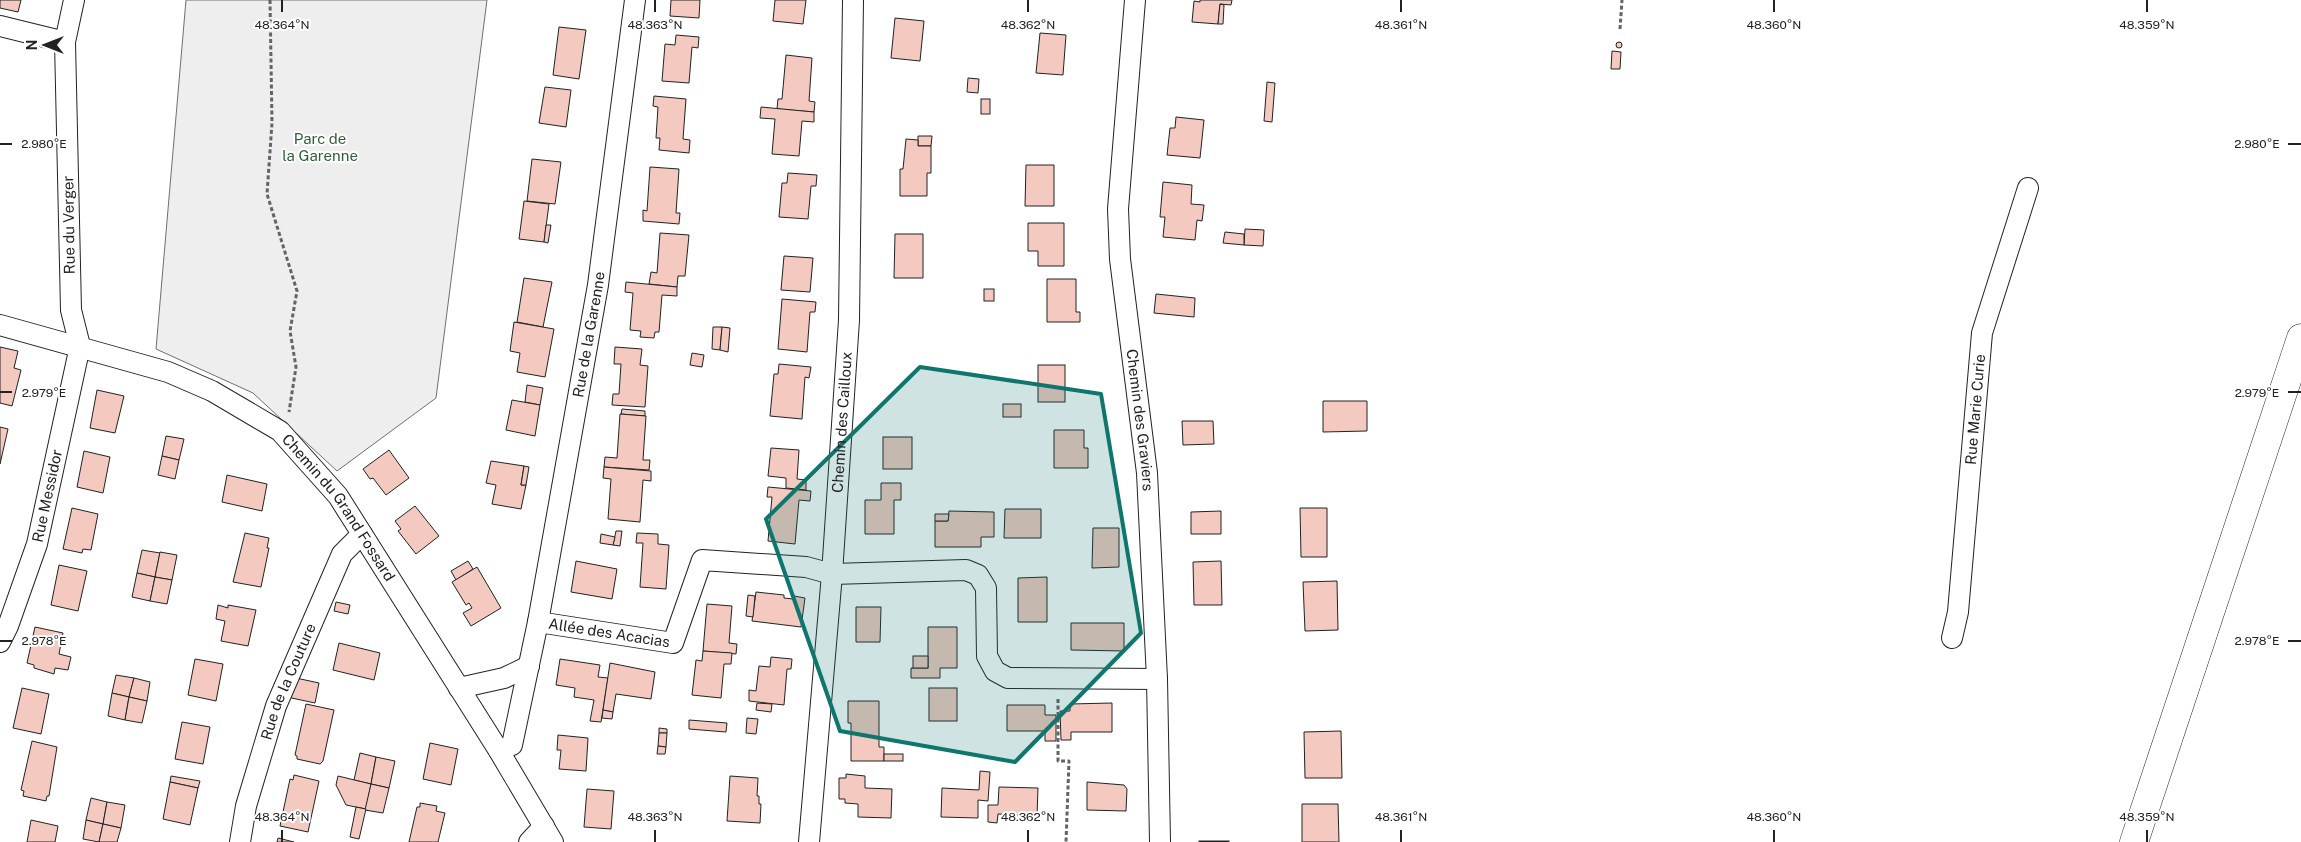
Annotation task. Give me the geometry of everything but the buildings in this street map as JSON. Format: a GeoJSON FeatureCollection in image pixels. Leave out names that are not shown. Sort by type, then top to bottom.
{"type":"FeatureCollection","features":[{"type":"Feature","properties":{"kind":"main road"},"geometry":{"type":"LineString","coordinates":[[2134,842],[2301,338]]}},
{"type":"Feature","properties":{"kind":"street","name":"Rue du Verger"},"geometry":{"type":"LineString","coordinates":[[74,0],[65,42],[71,310],[80,346]]}},
{"type":"Feature","properties":{"kind":"street","name":"Rue de la Garenne"},"geometry":{"type":"LineString","coordinates":[[500,751],[512,745],[538,622],[598,284],[635,0]]}},
{"type":"Feature","properties":{"kind":"street","name":"Chemin des Cailloux"},"geometry":{"type":"LineString","coordinates":[[809,842],[832,574],[849,320],[853,0]]}},
{"type":"Feature","properties":{"kind":"street","name":"Chemin des Graviers"},"geometry":{"type":"LineString","coordinates":[[1135,0],[1118,209],[1120,259],[1147,473],[1157,679],[1160,842]]}},
{"type":"Feature","properties":{"kind":"street"},"geometry":{"type":"LineString","coordinates":[[0,26],[65,42]]}},
{"type":"Feature","properties":{"kind":"street","name":"Rue Marie Curie"},"geometry":{"type":"LineString","coordinates":[[1952,638],[1958,612],[1982,333],[2028,188]]}},
{"type":"Feature","properties":{"kind":"street","name":"Chemin du Grand Fossard"},"geometry":{"type":"LineString","coordinates":[[0,325],[168,372],[212,391],[280,431],[338,496],[500,751],[548,834]]}},
{"type":"Feature","properties":{"kind":"street","name":"Rue Messidor"},"geometry":{"type":"LineString","coordinates":[[0,642],[8,626],[37,544],[80,346]]}},
{"type":"Feature","properties":{"kind":"street","name":"Rue de la Couture"},"geometry":{"type":"LineString","coordinates":[[240,842],[246,806],[276,706],[342,554],[362,534]]}},
{"type":"Feature","properties":{"kind":"street","name":"Allée des Acacias"},"geometry":{"type":"LineString","coordinates":[[538,622],[672,643],[702,560],[806,567],[832,574]]}},
{"type":"Feature","properties":{"kind":"street"},"geometry":{"type":"LineString","coordinates":[[832,574],[966,570],[978,575],[986,588],[987,656],[995,671],[1008,678],[1157,679]]}},
{"type":"Feature","properties":{"kind":"street"},"geometry":{"type":"LineString","coordinates":[[459,688],[504,678],[529,666]]}},
{"type":"Feature","properties":{"kind":"street"},"geometry":{"type":"LineString","coordinates":[[529,842],[548,834]]}},
{"type":"Feature","properties":{"kind":"path"},"geometry":{"type":"LineString","coordinates":[[270,0],[272,123],[267,194],[297,291],[290,331],[296,367],[286,437]]}},
{"type":"Feature","properties":{"kind":"path"},"geometry":{"type":"LineString","coordinates":[[1620,29],[1622,0]]}},
{"type":"Feature","properties":{"kind":"path"},"geometry":{"type":"LineString","coordinates":[[1058,678],[1058,761],[1069,761],[1066,842]]}},
{"type":"Feature","properties":{"kind":"highlighted area"},"geometry":{"type":"Polygon","coordinates":[[[920,367],[1101,394],[1141,633],[1015,762],[840,731],[766,519],[920,367]]]}},
{"type":"Feature","properties":{"kind":"green space","name":"Parc de la Garenne"},"geometry":{"type":"Polygon","coordinates":[[[186,0],[487,0],[436,398],[337,471],[253,393],[156,349],[186,0]]]}}]}
